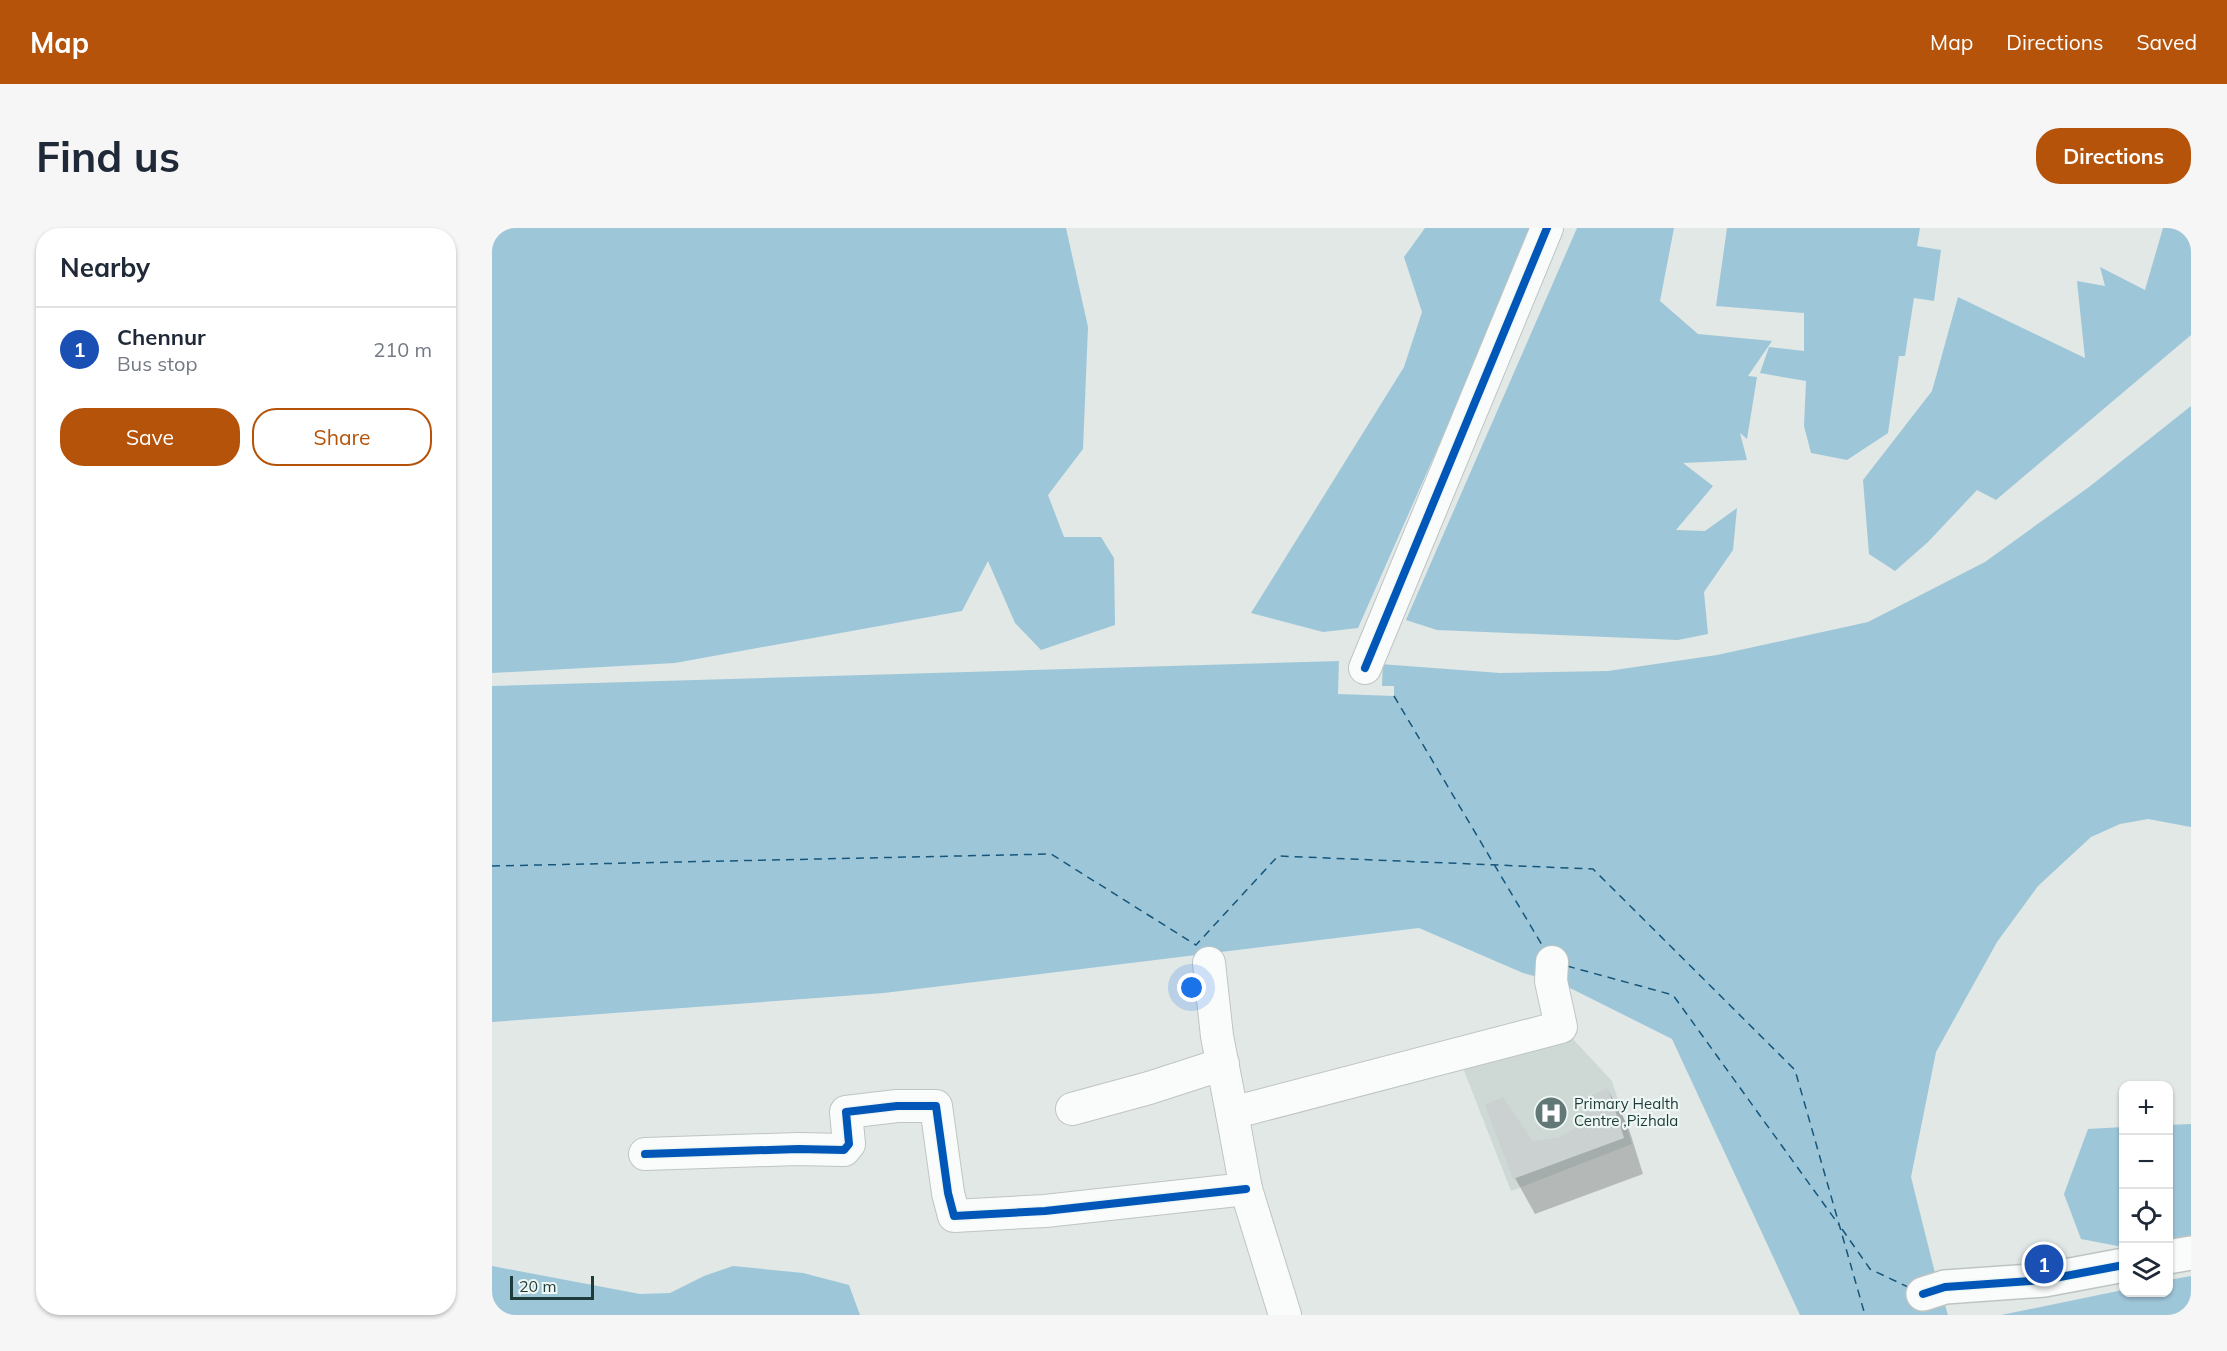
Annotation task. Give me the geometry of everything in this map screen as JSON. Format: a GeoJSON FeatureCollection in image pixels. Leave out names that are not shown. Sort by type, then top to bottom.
{"type":"FeatureCollection","features":[{"type":"Feature","properties":{"kind":"street"},"geometry":{"type":"LineString","coordinates":[[1365,668],[1547,228]]}},
{"type":"Feature","properties":{"kind":"street"},"geometry":{"type":"LineString","coordinates":[[1232,1113],[1561,1027],[1551,981],[1552,962]]}},
{"type":"Feature","properties":{"kind":"street"},"geometry":{"type":"LineString","coordinates":[[1209,963],[1217,1036],[1246,1189],[1285,1315]]}},
{"type":"Feature","properties":{"kind":"street"},"geometry":{"type":"LineString","coordinates":[[1072,1109],[1149,1088],[1222,1064]]}},
{"type":"Feature","properties":{"kind":"street"},"geometry":{"type":"LineString","coordinates":[[645,1155],[669,1152],[844,1150],[849,1144],[846,1112],[897,1106],[936,1106],[948,1193],[954,1216],[1045,1211],[1246,1189]]}},
{"type":"Feature","properties":{"kind":"street"},"geometry":{"type":"LineString","coordinates":[[2173,1256],[2191,1253]]}},
{"type":"Feature","properties":{"kind":"street"},"geometry":{"type":"LineString","coordinates":[[1923,1294],[1945,1287],[2044,1280],[2119,1266]]}},
{"type":"Feature","properties":{"kind":"shaded area","name":"Primary Health Centre ,Pizhala"},"geometry":{"type":"Polygon","coordinates":[[[1573,1039],[1612,1081],[1632,1144],[1511,1191],[1463,1068],[1573,1039]]]}},
{"type":"Feature","properties":{"kind":"water"},"geometry":{"type":"Polygon","coordinates":[[[492,228],[1066,228],[1088,327],[1083,449],[1048,495],[1064,537],[1101,537],[1114,558],[1115,625],[1041,650],[1015,623],[988,561],[962,611],[675,663],[492,673],[492,228]]]}},
{"type":"Feature","properties":{"kind":"water"},"geometry":{"type":"Polygon","coordinates":[[[1425,228],[1535,228],[1358,628],[1323,632],[1251,613],[1404,367],[1422,312],[1404,257],[1425,228]]]}},
{"type":"Feature","properties":{"kind":"water"},"geometry":{"type":"Polygon","coordinates":[[[1577,228],[1674,228],[1660,301],[1698,334],[1772,341],[1748,376],[1757,377],[1747,439],[1740,433],[1747,460],[1683,463],[1713,486],[1676,530],[1705,531],[1737,508],[1733,550],[1704,592],[1708,634],[1678,640],[1437,630],[1406,620],[1577,228]]]}},
{"type":"Feature","properties":{"kind":"water"},"geometry":{"type":"Polygon","coordinates":[[[1727,228],[1920,228],[1917,246],[1941,250],[1934,301],[1914,298],[1905,356],[1899,356],[1888,433],[1847,460],[1811,453],[1804,426],[1806,381],[1760,373],[1769,347],[1804,351],[1804,313],[1716,306],[1727,228]]]}},
{"type":"Feature","properties":{"kind":"water"},"geometry":{"type":"Polygon","coordinates":[[[2163,228],[2191,228],[2191,335],[1996,500],[1977,490],[1928,542],[1895,571],[1869,554],[1863,480],[1932,391],[1958,297],[2085,358],[2077,281],[2105,286],[2100,267],[2145,290],[2163,228]]]}},
{"type":"Feature","properties":{"kind":"water"},"geometry":{"type":"Polygon","coordinates":[[[2191,406],[2191,827],[2148,819],[2120,824],[2091,837],[2038,886],[1997,942],[1936,1052],[1911,1177],[1948,1315],[1800,1315],[1672,1039],[1562,984],[1523,973],[1419,928],[884,993],[492,1022],[492,686],[1340,661],[1500,673],[1608,671],[1717,655],[1868,622],[1985,562],[2089,487],[2191,406]]]}},
{"type":"Feature","properties":{"kind":"water"},"geometry":{"type":"Polygon","coordinates":[[[2191,1124],[2191,1246],[2173,1250],[2173,1135],[2173,1125],[2191,1124]]]}},
{"type":"Feature","properties":{"kind":"water"},"geometry":{"type":"Polygon","coordinates":[[[2119,1127],[2119,1246],[2081,1239],[2064,1194],[2088,1129],[2119,1127]]]}},
{"type":"Feature","properties":{"kind":"water"},"geometry":{"type":"Polygon","coordinates":[[[492,1266],[640,1294],[670,1293],[704,1276],[733,1266],[803,1273],[849,1285],[860,1315],[492,1315],[492,1266]]]}},
{"type":"Feature","properties":{"kind":"water"},"geometry":{"type":"Polygon","coordinates":[[[2191,1276],[2191,1315],[2001,1315],[2119,1291],[2119,1297],[2173,1297],[2173,1279],[2191,1276]]]}},
{"type":"Feature","properties":{"kind":"pier"},"geometry":{"type":"Polygon","coordinates":[[[1339,658],[1383,661],[1382,686],[1394,686],[1394,696],[1338,694],[1339,658]]]}},
{"type":"Feature","properties":{"kind":"building"},"geometry":{"type":"Polygon","coordinates":[[[1608,1088],[1624,1138],[1513,1179],[1485,1105],[1503,1097],[1533,1141],[1560,1137],[1584,1123],[1585,1098],[1608,1088]]]}},
{"type":"Feature","properties":{"kind":"ferry route"},"geometry":{"type":"LineString","coordinates":[[1394,696],[1545,950]]}},
{"type":"Feature","properties":{"kind":"ferry route"},"geometry":{"type":"LineString","coordinates":[[492,866],[1051,854],[1196,945],[1278,856],[1593,869],[1795,1070],[1865,1315]]}},
{"type":"Feature","properties":{"kind":"ferry route"},"geometry":{"type":"LineString","coordinates":[[1567,966],[1673,995],[1839,1225]]}},
{"type":"Feature","properties":{"kind":"ferry route"},"geometry":{"type":"LineString","coordinates":[[1842,1229],[1870,1269],[1908,1287]]}},
{"type":"Feature","properties":{"kind":"cycle path"},"geometry":{"type":"LineString","coordinates":[[1365,668],[1547,228]]}},
{"type":"Feature","properties":{"kind":"cycle path"},"geometry":{"type":"LineString","coordinates":[[645,1154],[798,1149],[844,1150],[849,1144],[846,1112],[897,1106],[936,1106],[948,1193],[954,1216],[1045,1211],[1246,1189]]}},
{"type":"Feature","properties":{"kind":"cycle path"},"geometry":{"type":"LineString","coordinates":[[1923,1294],[1945,1287],[2044,1280],[2119,1266]]}},
{"type":"Feature","properties":{"kind":"place","name":"Primary Health Centre ,Pizhala"},"geometry":{"type":"Point","coordinates":[1551,1113]}},
{"type":"Feature","properties":{"kind":"place","name":"Chennur"},"geometry":{"type":"Point","coordinates":[2044,1264]}}]}
